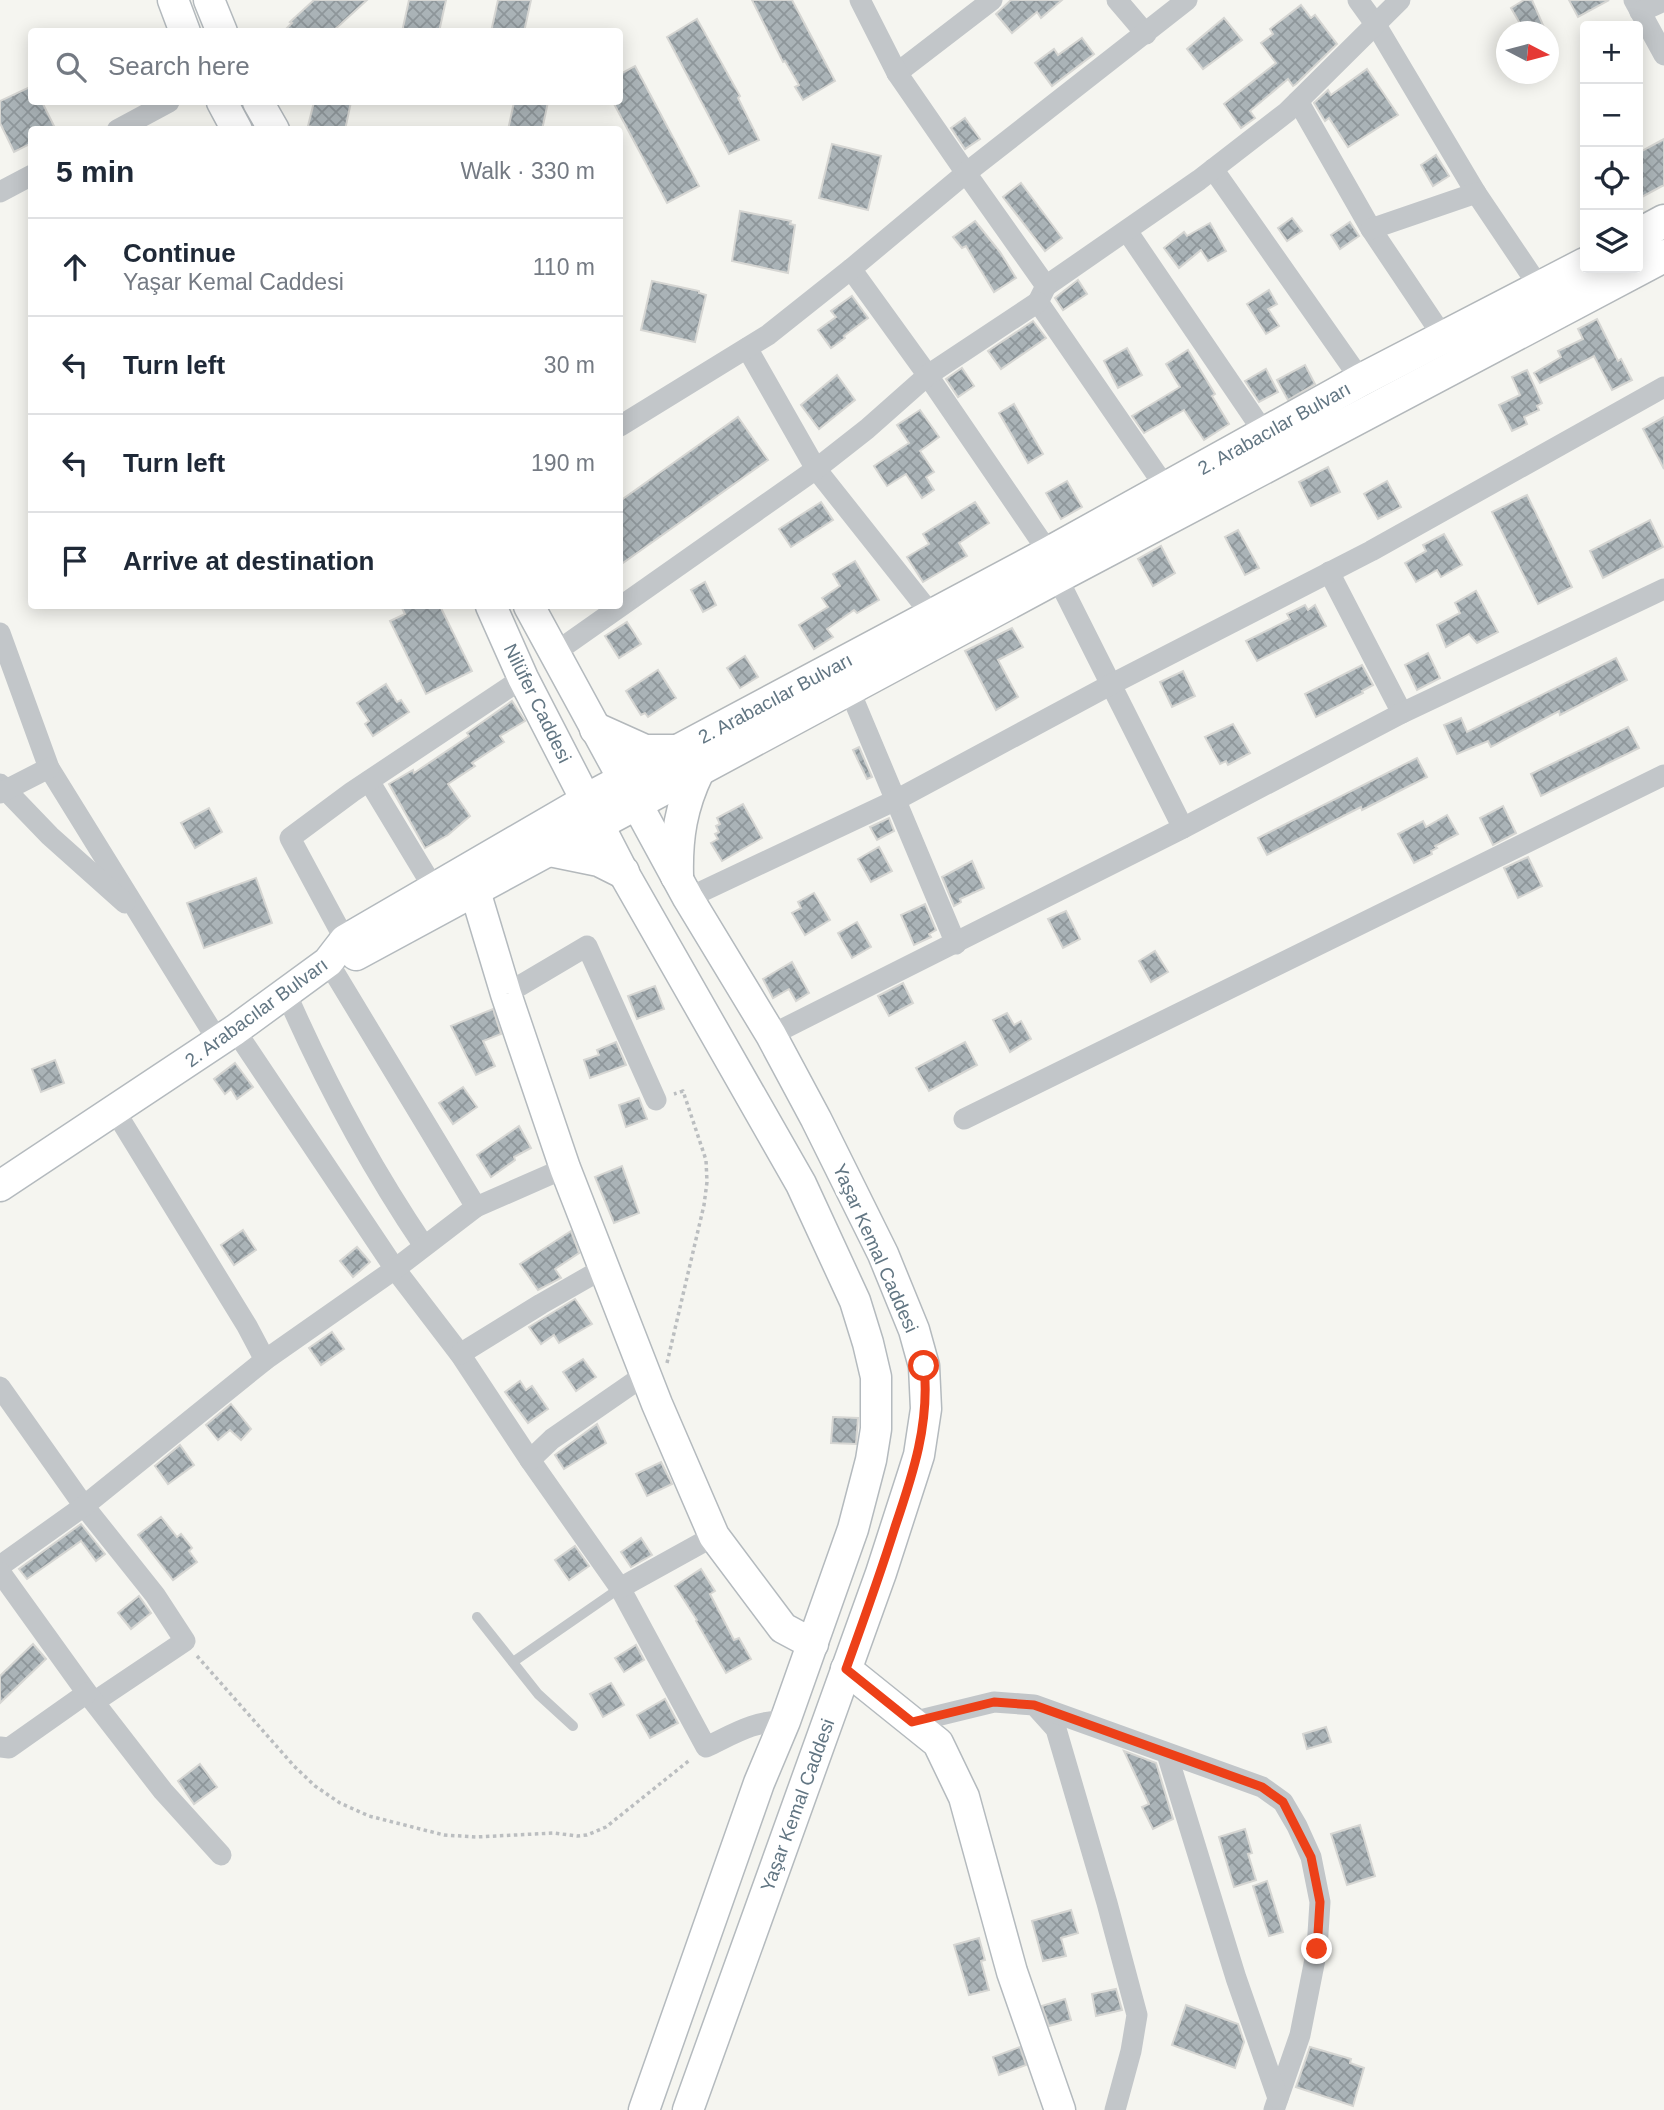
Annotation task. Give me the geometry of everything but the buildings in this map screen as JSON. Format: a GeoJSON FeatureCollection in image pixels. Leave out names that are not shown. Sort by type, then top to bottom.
{"type":"FeatureCollection","features":[{"type":"Feature","properties":{"kind":"main road"},"geometry":{"type":"LineString","coordinates":[[1643,232],[1664,221]]}},
{"type":"Feature","properties":{"kind":"main road"},"geometry":{"type":"LineString","coordinates":[[592,812],[1053,565],[1664,256]]}},
{"type":"Feature","properties":{"kind":"main road","name":"2. Arabacılar Bulvarı"},"geometry":{"type":"LineString","coordinates":[[687,761],[931,614],[1053,565],[1166,488],[1361,380],[1580,267]]}},
{"type":"Feature","properties":{"kind":"main road"},"geometry":{"type":"LineString","coordinates":[[596,729],[645,751],[687,761]]}},
{"type":"Feature","properties":{"kind":"main road"},"geometry":{"type":"LineString","coordinates":[[682,887],[676,845],[679,820],[687,794],[687,761]]}},
{"type":"Feature","properties":{"kind":"main road"},"geometry":{"type":"LineString","coordinates":[[544,838],[623,872]]}},
{"type":"Feature","properties":{"kind":"street"},"geometry":{"type":"LineString","coordinates":[[173,0],[184,28]]}},
{"type":"Feature","properties":{"kind":"street"},"geometry":{"type":"LineString","coordinates":[[209,0],[220,28]]}},
{"type":"Feature","properties":{"kind":"street"},"geometry":{"type":"LineString","coordinates":[[860,0],[897,74],[966,173],[1166,488]]}},
{"type":"Feature","properties":{"kind":"street"},"geometry":{"type":"LineString","coordinates":[[897,74],[992,0]]}},
{"type":"Feature","properties":{"kind":"street"},"geometry":{"type":"LineString","coordinates":[[1116,0],[1146,34]]}},
{"type":"Feature","properties":{"kind":"street"},"geometry":{"type":"LineString","coordinates":[[623,424],[768,335],[851,270],[966,173],[1187,0]]}},
{"type":"Feature","properties":{"kind":"street"},"geometry":{"type":"LineString","coordinates":[[1358,0],[1376,25],[1476,193],[1540,288]]}},
{"type":"Feature","properties":{"kind":"street"},"geometry":{"type":"LineString","coordinates":[[623,605],[816,469],[867,429],[928,375],[1213,169],[1298,101],[1400,0]]}},
{"type":"Feature","properties":{"kind":"street"},"geometry":{"type":"LineString","coordinates":[[1664,1],[1637,6],[1664,55]]}},
{"type":"Feature","properties":{"kind":"street"},"geometry":{"type":"LineString","coordinates":[[1298,101],[1371,229],[1444,338]]}},
{"type":"Feature","properties":{"kind":"street"},"geometry":{"type":"LineString","coordinates":[[124,126],[163,105]]}},
{"type":"Feature","properties":{"kind":"street"},"geometry":{"type":"LineString","coordinates":[[224,105],[235,126]]}},
{"type":"Feature","properties":{"kind":"street"},"geometry":{"type":"LineString","coordinates":[[260,105],[272,126]]}},
{"type":"Feature","properties":{"kind":"street"},"geometry":{"type":"LineString","coordinates":[[1213,169],[1361,380]]}},
{"type":"Feature","properties":{"kind":"street"},"geometry":{"type":"LineString","coordinates":[[0,192],[28,177]]}},
{"type":"Feature","properties":{"kind":"street"},"geometry":{"type":"LineString","coordinates":[[1371,229],[1476,193]]}},
{"type":"Feature","properties":{"kind":"street"},"geometry":{"type":"LineString","coordinates":[[1127,231],[1265,434]]}},
{"type":"Feature","properties":{"kind":"street"},"geometry":{"type":"LineString","coordinates":[[851,270],[928,375],[1053,565],[1183,828]]}},
{"type":"Feature","properties":{"kind":"street"},"geometry":{"type":"LineString","coordinates":[[747,348],[816,469],[931,614]]}},
{"type":"Feature","properties":{"kind":"street"},"geometry":{"type":"LineString","coordinates":[[682,887],[896,800],[1329,572],[1664,387]]}},
{"type":"Feature","properties":{"kind":"street"},"geometry":{"type":"LineString","coordinates":[[1329,572],[1402,713]]}},
{"type":"Feature","properties":{"kind":"street"},"geometry":{"type":"LineString","coordinates":[[771,1035],[956,944],[1402,713],[1664,589]]}},
{"type":"Feature","properties":{"kind":"street","name":"Nilüfer Caddesi"},"geometry":{"type":"LineString","coordinates":[[492,609],[523,678],[592,812]]}},
{"type":"Feature","properties":{"kind":"street","name":"Yaşar Kemal Caddesi"},"geometry":{"type":"LineString","coordinates":[[530,609],[682,887],[771,1035],[816,1119],[883,1254],[914,1330],[924,1366],[926,1409],[919,1455],[881,1573],[688,2110]]}},
{"type":"Feature","properties":{"kind":"street"},"geometry":{"type":"LineString","coordinates":[[553,654],[617,609]]}},
{"type":"Feature","properties":{"kind":"street"},"geometry":{"type":"LineString","coordinates":[[0,633],[49,768],[142,918],[395,1269],[460,1354],[620,1588],[706,1747],[755,1724],[785,1721]]}},
{"type":"Feature","properties":{"kind":"street"},"geometry":{"type":"LineString","coordinates":[[476,1207],[337,951],[290,838],[369,781],[523,678]]}},
{"type":"Feature","properties":{"kind":"street"},"geometry":{"type":"LineString","coordinates":[[852,696],[956,944]]}},
{"type":"Feature","properties":{"kind":"street"},"geometry":{"type":"LineString","coordinates":[[544,838],[561,751]]}},
{"type":"Feature","properties":{"kind":"street"},"geometry":{"type":"LineString","coordinates":[[49,768],[2,789],[142,918]]}},
{"type":"Feature","properties":{"kind":"street"},"geometry":{"type":"LineString","coordinates":[[964,1119],[1664,775]]}},
{"type":"Feature","properties":{"kind":"street"},"geometry":{"type":"LineString","coordinates":[[369,781],[433,887]]}},
{"type":"Feature","properties":{"kind":"street"},"geometry":{"type":"LineString","coordinates":[[337,951],[360,954],[475,891],[544,838],[592,812]]}},
{"type":"Feature","properties":{"kind":"street","name":"Yaşar Kemal Caddesi"},"geometry":{"type":"LineString","coordinates":[[592,812],[623,872],[801,1184],[855,1301],[869,1343],[876,1377],[877,1405],[871,1460],[853,1529],[785,1721],[759,1783],[644,2110]]}},
{"type":"Feature","properties":{"kind":"street","name":"2. Arabacılar Bulvarı"},"geometry":{"type":"LineString","coordinates":[[0,1186],[226,1036],[286,993],[337,951],[433,887],[544,838]]}},
{"type":"Feature","properties":{"kind":"street"},"geometry":{"type":"LineString","coordinates":[[475,891],[506,995],[565,1168],[604,1268],[656,1369],[714,1536],[783,1628],[813,1644]]}},
{"type":"Feature","properties":{"kind":"street"},"geometry":{"type":"LineString","coordinates":[[506,995],[587,946],[656,1100]]}},
{"type":"Feature","properties":{"kind":"street"},"geometry":{"type":"LineString","coordinates":[[286,993],[343,1113],[394,1201],[424,1246]]}},
{"type":"Feature","properties":{"kind":"street"},"geometry":{"type":"LineString","coordinates":[[115,1111],[247,1326],[265,1360]]}},
{"type":"Feature","properties":{"kind":"street"},"geometry":{"type":"LineString","coordinates":[[0,1566],[84,1506],[265,1360],[395,1269],[476,1207],[565,1168]]}},
{"type":"Feature","properties":{"kind":"street"},"geometry":{"type":"LineString","coordinates":[[460,1354],[604,1268]]}},
{"type":"Feature","properties":{"kind":"street"},"geometry":{"type":"LineString","coordinates":[[530,1460],[552,1439],[656,1369]]}},
{"type":"Feature","properties":{"kind":"street"},"geometry":{"type":"LineString","coordinates":[[0,1387],[84,1506],[155,1595],[185,1641],[9,1748],[0,1746]]}},
{"type":"Feature","properties":{"kind":"street"},"geometry":{"type":"LineString","coordinates":[[620,1588],[714,1536]]}},
{"type":"Feature","properties":{"kind":"street"},"geometry":{"type":"LineString","coordinates":[[0,1572],[90,1698],[163,1791],[220,1855]]}},
{"type":"Feature","properties":{"kind":"street"},"geometry":{"type":"LineString","coordinates":[[846,1669],[938,1743],[964,1797],[1012,1972],[1060,2110]]}},
{"type":"Feature","properties":{"kind":"street"},"geometry":{"type":"LineString","coordinates":[[912,1722],[994,1702],[1034,1705],[1262,1787],[1283,1802],[1311,1857],[1320,1902],[1317,1949],[1300,2035],[1276,2104]]}},
{"type":"Feature","properties":{"kind":"street"},"geometry":{"type":"LineString","coordinates":[[1034,1705],[1056,1729],[1137,2015],[1131,2051],[1115,2110]]}},
{"type":"Feature","properties":{"kind":"street"},"geometry":{"type":"LineString","coordinates":[[1167,1754],[1276,2104]]}},
{"type":"Feature","properties":{"kind":"lane"},"geometry":{"type":"LineString","coordinates":[[513,1662],[620,1588]]}},
{"type":"Feature","properties":{"kind":"lane"},"geometry":{"type":"LineString","coordinates":[[477,1617],[538,1694],[573,1726]]}},
{"type":"Feature","properties":{"kind":"path"},"geometry":{"type":"LineString","coordinates":[[656,1100],[683,1091],[706,1160],[704,1205],[656,1369]]}},
{"type":"Feature","properties":{"kind":"path"},"geometry":{"type":"LineString","coordinates":[[185,1641],[314,1786],[340,1803],[369,1815],[444,1835],[476,1838],[554,1833],[577,1836],[597,1832],[706,1747]]}},
{"type":"Feature","properties":{"kind":"route"},"geometry":{"type":"LineString","coordinates":[[924,1366],[926,1409],[919,1455],[881,1573],[846,1669],[912,1722],[994,1702],[1034,1705],[1262,1787],[1283,1802],[1311,1857],[1320,1902],[1317,1949]]}}]}
